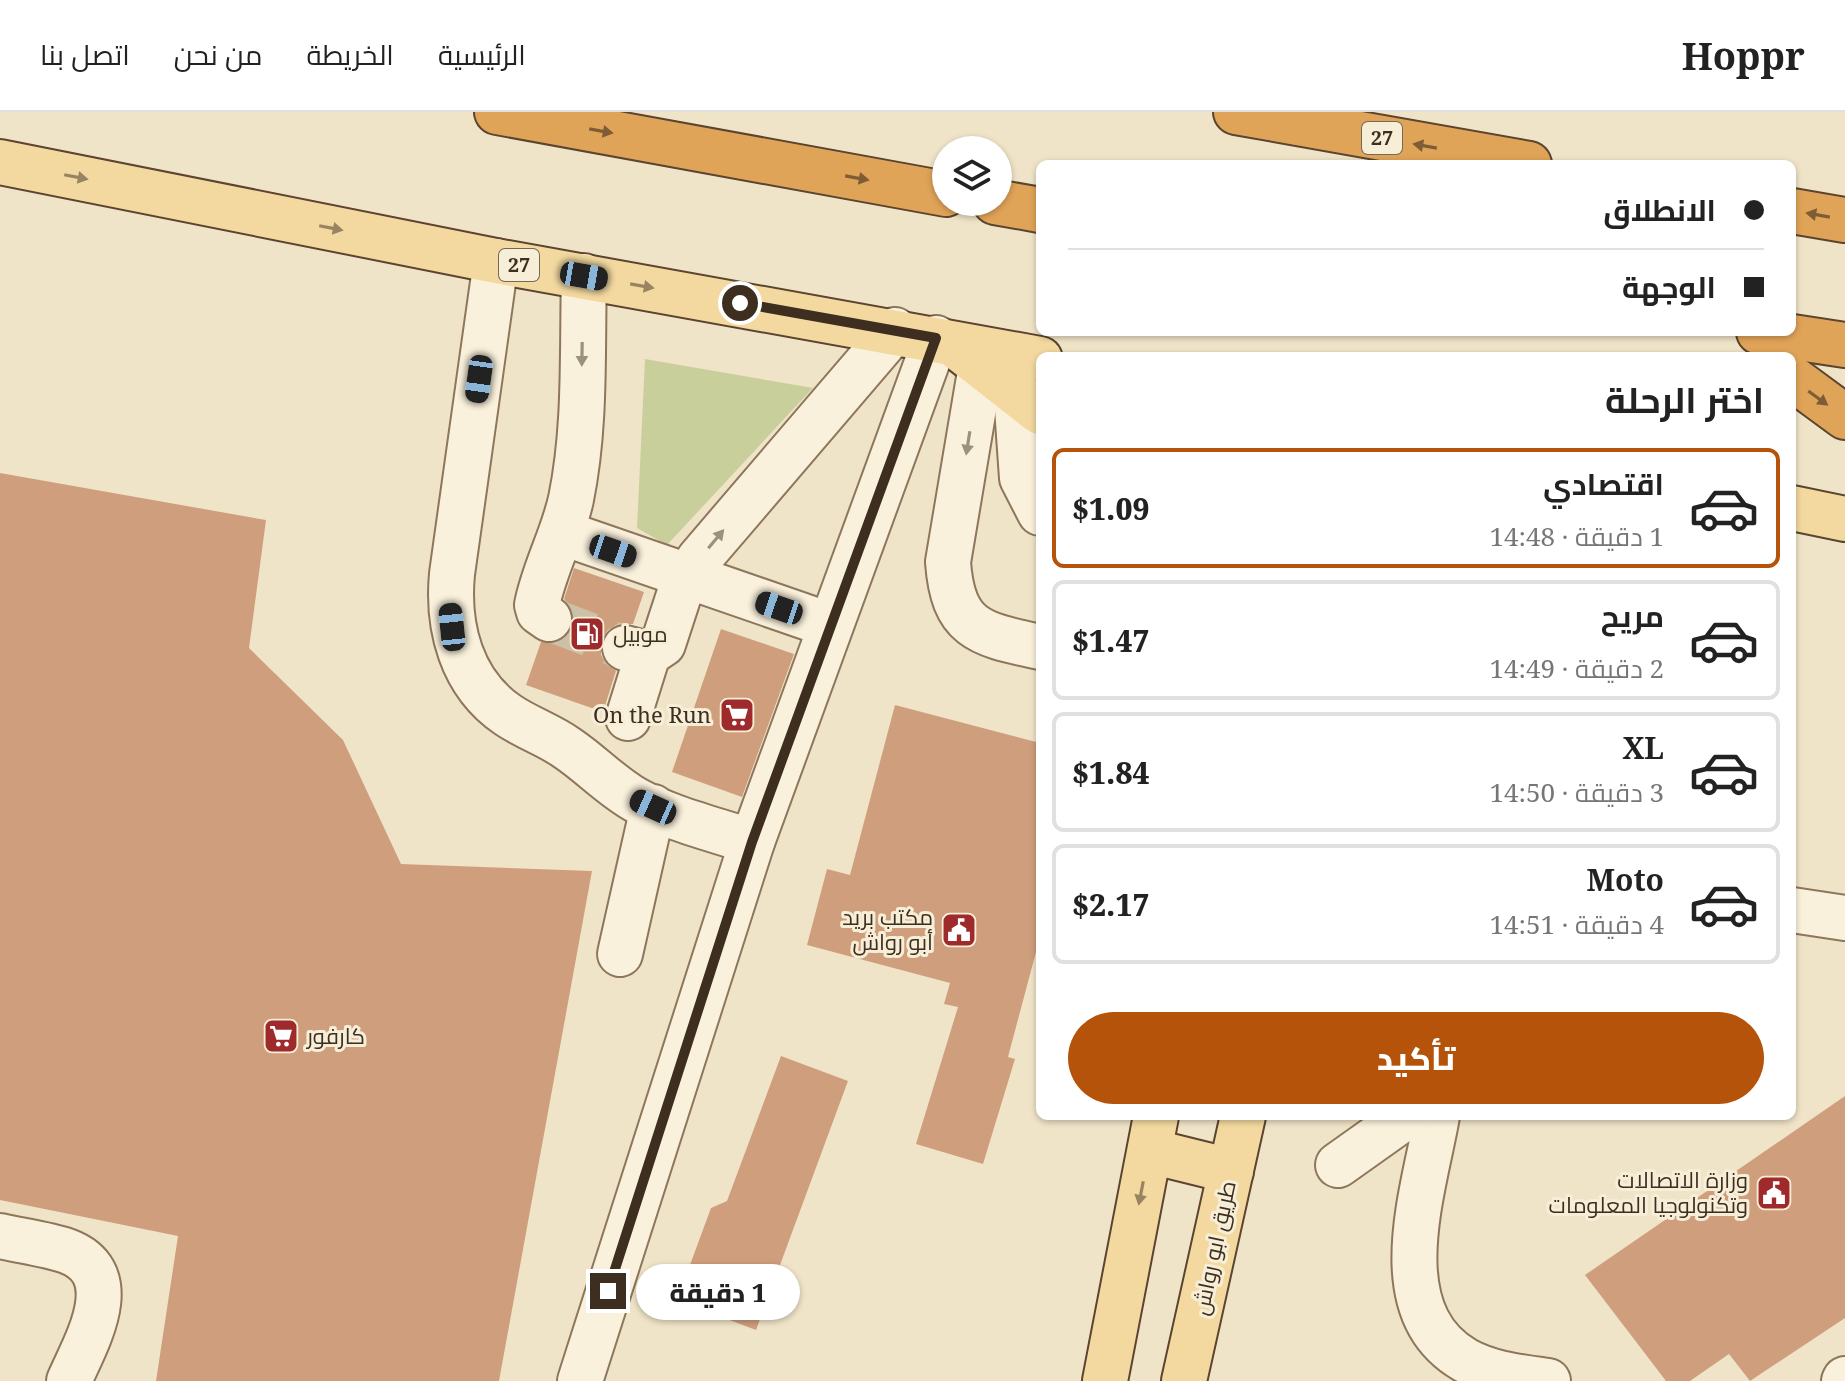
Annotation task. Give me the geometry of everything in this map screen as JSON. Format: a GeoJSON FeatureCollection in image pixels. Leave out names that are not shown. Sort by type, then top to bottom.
{"type":"FeatureCollection","features":[{"type":"Feature","properties":{"kind":"highway"},"geometry":{"type":"LineString","coordinates":[[497,112],[932,191]]}},
{"type":"Feature","properties":{"kind":"highway","name":"27"},"geometry":{"type":"LineString","coordinates":[[1236,112],[1506,160]]}},
{"type":"Feature","properties":{"kind":"highway"},"geometry":{"type":"LineString","coordinates":[[1012,205],[1036,209]]}},
{"type":"Feature","properties":{"kind":"highway"},"geometry":{"type":"LineString","coordinates":[[1796,212],[1845,220]]}},
{"type":"Feature","properties":{"kind":"highway"},"geometry":{"type":"LineString","coordinates":[[1734,336],[1756,352]]}},
{"type":"Feature","properties":{"kind":"highway"},"geometry":{"type":"LineString","coordinates":[[1785,336],[1845,345]]}},
{"type":"Feature","properties":{"kind":"highway"},"geometry":{"type":"LineString","coordinates":[[1796,381],[1845,417]]}},
{"type":"Feature","properties":{"kind":"main road","name":"27"},"geometry":{"type":"LineString","coordinates":[[0,162],[496,261],[940,344],[1032,388]]}},
{"type":"Feature","properties":{"kind":"main road"},"geometry":{"type":"LineString","coordinates":[[1796,509],[1845,519]]}},
{"type":"Feature","properties":{"kind":"main road"},"geometry":{"type":"LineString","coordinates":[[1796,529],[1845,527]]}},
{"type":"Feature","properties":{"kind":"main road","name":"طريق ابو رواش"},"geometry":{"type":"LineString","coordinates":[[1184,1381],[1242,1120]]}},
{"type":"Feature","properties":{"kind":"main road"},"geometry":{"type":"LineString","coordinates":[[1105,1381],[1153,1133],[1231,1171]]}},
{"type":"Feature","properties":{"kind":"lane"},"geometry":{"type":"LineString","coordinates":[[496,261],[449,601],[456,640],[471,677],[507,715],[564,745],[623,791],[653,807],[752,842]]}},
{"type":"Feature","properties":{"kind":"lane"},"geometry":{"type":"LineString","coordinates":[[549,619],[539,612],[537,605],[563,533],[581,430],[584,276]]}},
{"type":"Feature","properties":{"kind":"lane"},"geometry":{"type":"LineString","coordinates":[[628,718],[636,651],[663,644],[689,577],[712,544],[940,344]]}},
{"type":"Feature","properties":{"kind":"lane"},"geometry":{"type":"LineString","coordinates":[[940,344],[950,593],[967,620],[994,637],[1036,646]]}},
{"type":"Feature","properties":{"kind":"lane"},"geometry":{"type":"LineString","coordinates":[[580,1381],[752,842],[940,344]]}},
{"type":"Feature","properties":{"kind":"lane"},"geometry":{"type":"LineString","coordinates":[[458,350],[447,432],[471,438]]}},
{"type":"Feature","properties":{"kind":"lane"},"geometry":{"type":"LineString","coordinates":[[1032,388],[1022,478],[1036,505]]}},
{"type":"Feature","properties":{"kind":"lane"},"geometry":{"type":"LineString","coordinates":[[563,533],[809,618]]}},
{"type":"Feature","properties":{"kind":"lane"},"geometry":{"type":"LineString","coordinates":[[620,954],[653,807]]}},
{"type":"Feature","properties":{"kind":"lane"},"geometry":{"type":"LineString","coordinates":[[1796,911],[1845,918]]}},
{"type":"Feature","properties":{"kind":"lane"},"geometry":{"type":"LineString","coordinates":[[1338,1165],[1401,1120]]}},
{"type":"Feature","properties":{"kind":"lane"},"geometry":{"type":"LineString","coordinates":[[1436,1120],[1413,1257],[1416,1297],[1434,1332],[1464,1359],[1500,1374],[1548,1381]]}},
{"type":"Feature","properties":{"kind":"lane"},"geometry":{"type":"LineString","coordinates":[[0,1236],[69,1252],[85,1263],[95,1278],[100,1297],[98,1316],[69,1381]]}},
{"type":"Feature","properties":{"kind":"green space"},"geometry":{"type":"Polygon","coordinates":[[[645,359],[813,388],[667,545],[637,528],[645,359]]]}},
{"type":"Feature","properties":{"kind":"building","name":"كارفور"},"geometry":{"type":"Polygon","coordinates":[[[0,473],[266,520],[249,648],[343,740],[401,864],[592,871],[499,1381],[156,1381],[178,1236],[0,1200],[0,473]]]}},
{"type":"Feature","properties":{"kind":"building","name":"موبيل"},"geometry":{"type":"Polygon","coordinates":[[[574,568],[644,592],[633,624],[618,624],[608,630],[601,641],[601,655],[607,665],[616,671],[603,712],[526,685],[541,642],[559,642],[570,633],[574,620],[572,609],[564,599],[574,568]]]}},
{"type":"Feature","properties":{"kind":"building","name":"On the Run"},"geometry":{"type":"Polygon","coordinates":[[[721,629],[794,654],[742,797],[672,772],[721,629]]]}},
{"type":"Feature","properties":{"kind":"building"},"geometry":{"type":"Polygon","coordinates":[[[895,705],[1036,742],[1036,952],[1008,1057],[1015,1059],[983,1164],[916,1144],[958,1007],[944,1004],[950,983],[807,945],[827,869],[850,875],[895,705]]]}},
{"type":"Feature","properties":{"kind":"building"},"geometry":{"type":"Polygon","coordinates":[[[781,1056],[848,1081],[756,1330],[677,1300],[711,1208],[727,1201],[781,1056]]]}},
{"type":"Feature","properties":{"kind":"building","name":"وزارة الاتصالات وتكنولوجيا المعلومات"},"geometry":{"type":"Polygon","coordinates":[[[1845,1096],[1845,1318],[1750,1381],[1729,1354],[1690,1381],[1666,1381],[1585,1275],[1845,1096]]]}},
{"type":"Feature","properties":{"kind":"tunnel"},"geometry":{"type":"LineString","coordinates":[[549,619],[625,648]]}},
{"type":"Feature","properties":{"kind":"place","name":"موبيل"},"geometry":{"type":"Point","coordinates":[587,634]}},
{"type":"Feature","properties":{"kind":"place","name":"On the Run"},"geometry":{"type":"Point","coordinates":[737,715]}},
{"type":"Feature","properties":{"kind":"place","name":"مكتب بريد أبو رواش"},"geometry":{"type":"Point","coordinates":[959,930]}},
{"type":"Feature","properties":{"kind":"place","name":"كارفور"},"geometry":{"type":"Point","coordinates":[281,1036]}},
{"type":"Feature","properties":{"kind":"place","name":"وزارة الاتصالات وتكنولوجيا المعلومات"},"geometry":{"type":"Point","coordinates":[1774,1193]}},
{"type":"Feature","properties":{"kind":"route"},"geometry":{"type":"LineString","coordinates":[[608,1291],[752,842],[936,338],[740,303]]}}]}
